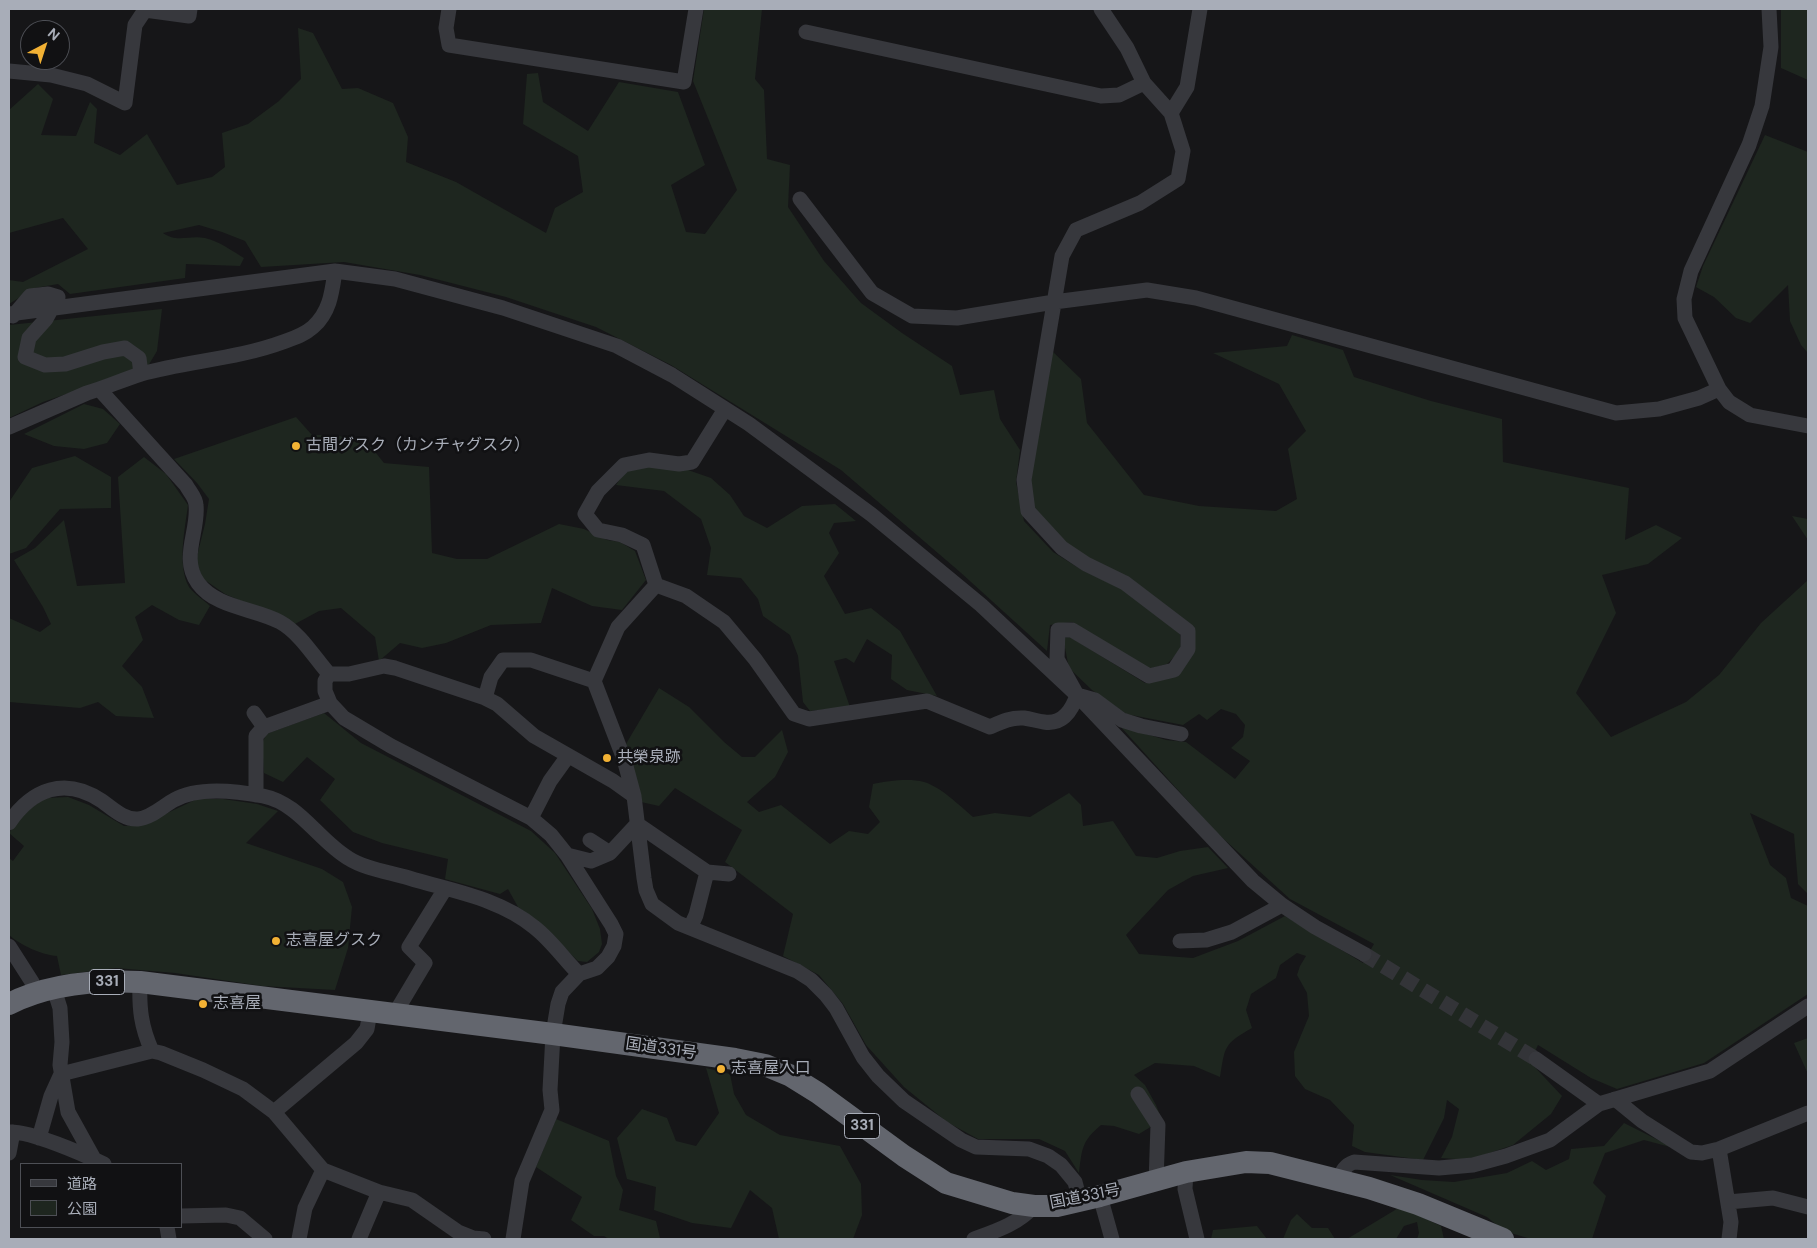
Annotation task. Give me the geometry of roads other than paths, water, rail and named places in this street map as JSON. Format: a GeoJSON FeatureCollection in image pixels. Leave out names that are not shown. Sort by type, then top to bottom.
{"type":"FeatureCollection","features":[{"type":"Feature","properties":{"kind":"highway","name":"国道331号"},"geometry":{"type":"LineString","coordinates":[[9,1004],[45,991],[93,983],[140,982],[735,1059],[789,1075],[818,1093],[904,1156],[946,1183],[992,1198],[1034,1206],[1057,1206],[1156,1182],[1186,1172],[1246,1162],[1270,1163],[1339,1180],[1418,1204],[1503,1239]]}},
{"type":"Feature","properties":{"kind":"street"},"geometry":{"type":"LineString","coordinates":[[9,71],[51,75],[87,84],[125,103],[135,25],[145,10],[189,16],[190,9]]}},
{"type":"Feature","properties":{"kind":"street"},"geometry":{"type":"LineString","coordinates":[[449,9],[446,28],[450,45],[684,82],[696,9]]}},
{"type":"Feature","properties":{"kind":"street"},"geometry":{"type":"LineString","coordinates":[[1101,9],[1127,48],[1144,83],[1171,113],[1184,151],[1178,179],[1140,203],[1076,230],[1062,256],[1024,480],[1028,511],[1062,548],[1086,564],[1125,583],[1188,631],[1188,649],[1174,670],[1149,676],[1072,630],[1058,630],[1058,659],[1077,694],[1095,700],[1122,720],[1181,734]]}},
{"type":"Feature","properties":{"kind":"street"},"geometry":{"type":"LineString","coordinates":[[1171,113],[1188,87],[1200,9]]}},
{"type":"Feature","properties":{"kind":"street"},"geometry":{"type":"LineString","coordinates":[[1769,9],[1771,47],[1762,106],[1749,145],[1691,271],[1684,299],[1685,318],[1719,388],[1729,402],[1750,415],[1808,426]]}},
{"type":"Feature","properties":{"kind":"street"},"geometry":{"type":"LineString","coordinates":[[806,32],[1101,96],[1119,95],[1144,83]]}},
{"type":"Feature","properties":{"kind":"street"},"geometry":{"type":"LineString","coordinates":[[800,199],[872,293],[912,316],[957,318],[1054,302],[1147,290],[1196,298],[1616,413],[1659,408],[1699,398],[1719,388]]}},
{"type":"Feature","properties":{"kind":"street"},"geometry":{"type":"LineString","coordinates":[[9,427],[86,393],[100,390],[141,374],[266,349],[299,336],[314,326],[324,314],[331,301],[335,271]]}},
{"type":"Feature","properties":{"kind":"street"},"geometry":{"type":"LineString","coordinates":[[9,314],[335,271],[394,280],[503,308],[616,346],[672,375],[749,424],[872,515],[981,606],[1077,694],[1253,881],[1282,905],[1315,927],[1364,954]]}},
{"type":"Feature","properties":{"kind":"street"},"geometry":{"type":"LineString","coordinates":[[9,321],[30,296],[48,294],[58,297],[46,319],[29,338],[25,357],[45,366],[65,364],[103,352],[125,348],[140,358],[141,374]]}},
{"type":"Feature","properties":{"kind":"street"},"geometry":{"type":"LineString","coordinates":[[100,390],[186,485],[196,502],[196,520],[189,556],[192,571],[198,583],[213,597],[278,621],[291,629],[330,674],[349,674],[384,666],[486,698],[498,704],[534,736],[612,781],[634,796]]}},
{"type":"Feature","properties":{"kind":"street"},"geometry":{"type":"LineString","coordinates":[[656,585],[643,545],[622,535],[598,530],[585,514],[598,491],[624,465],[649,460],[678,464],[692,462],[725,409]]}},
{"type":"Feature","properties":{"kind":"street"},"geometry":{"type":"LineString","coordinates":[[656,585],[686,596],[724,622],[755,659],[794,714],[809,719],[927,701],[990,727],[1009,718],[1025,718],[1047,723],[1063,719],[1072,708],[1077,694]]}},
{"type":"Feature","properties":{"kind":"street"},"geometry":{"type":"LineString","coordinates":[[656,585],[618,627],[594,681],[624,759],[634,796],[644,878],[646,890],[652,904],[678,923],[797,971],[811,980],[836,1008],[863,1057],[878,1076],[904,1101],[961,1140],[976,1147],[1029,1149],[1048,1156],[1062,1165],[1090,1199],[1112,1239]]}},
{"type":"Feature","properties":{"kind":"street"},"geometry":{"type":"LineString","coordinates":[[486,698],[491,677],[503,660],[532,660],[594,681]]}},
{"type":"Feature","properties":{"kind":"street"},"geometry":{"type":"LineString","coordinates":[[330,674],[325,681],[326,691],[330,703],[344,718],[391,746],[531,818],[551,835],[567,855],[616,934],[614,946],[608,957],[598,968],[579,974],[562,992],[553,1034],[550,1090],[552,1110],[522,1181],[513,1239]]}},
{"type":"Feature","properties":{"kind":"street"},"geometry":{"type":"LineString","coordinates":[[256,795],[256,736],[264,727],[330,703]]}},
{"type":"Feature","properties":{"kind":"street"},"geometry":{"type":"LineString","coordinates":[[254,713],[264,727]]}},
{"type":"Feature","properties":{"kind":"street"},"geometry":{"type":"LineString","coordinates":[[531,818],[550,781],[568,756]]}},
{"type":"Feature","properties":{"kind":"street"},"geometry":{"type":"LineString","coordinates":[[9,823],[26,801],[40,792],[56,788],[74,788],[90,793],[126,818],[138,819],[154,812],[176,798],[192,793],[210,791],[265,796],[285,805],[348,859],[489,901],[512,912],[535,928],[579,974]]}},
{"type":"Feature","properties":{"kind":"street"},"geometry":{"type":"LineString","coordinates":[[567,855],[591,861],[610,853],[637,824]]}},
{"type":"Feature","properties":{"kind":"street"},"geometry":{"type":"LineString","coordinates":[[637,824],[707,872],[729,874]]}},
{"type":"Feature","properties":{"kind":"street"},"geometry":{"type":"LineString","coordinates":[[590,840],[610,853]]}},
{"type":"Feature","properties":{"kind":"street"},"geometry":{"type":"LineString","coordinates":[[690,928],[696,915],[707,872]]}},
{"type":"Feature","properties":{"kind":"street"},"geometry":{"type":"LineString","coordinates":[[394,1015],[425,963],[409,947],[445,889]]}},
{"type":"Feature","properties":{"kind":"street"},"geometry":{"type":"LineString","coordinates":[[1180,941],[1206,940],[1232,932],[1282,905]]}},
{"type":"Feature","properties":{"kind":"street"},"geometry":{"type":"LineString","coordinates":[[9,946],[32,982],[45,991],[60,1008],[62,1042],[60,1065],[68,1112],[99,1162]]}},
{"type":"Feature","properties":{"kind":"street"},"geometry":{"type":"LineString","coordinates":[[140,982],[139,1008],[146,1038],[152,1051]]}},
{"type":"Feature","properties":{"kind":"street"},"geometry":{"type":"LineString","coordinates":[[1339,1180],[1347,1164],[1354,1162],[1439,1168],[1473,1165],[1506,1156],[1550,1140],[1599,1104],[1710,1071],[1808,1006]]}},
{"type":"Feature","properties":{"kind":"street"},"geometry":{"type":"LineString","coordinates":[[274,1112],[356,1043],[367,1029],[370,1012]]}},
{"type":"Feature","properties":{"kind":"street"},"geometry":{"type":"LineString","coordinates":[[61,1074],[152,1051],[161,1053],[229,1081],[250,1093],[274,1112],[323,1170],[379,1192],[412,1200],[456,1236],[484,1239]]}},
{"type":"Feature","properties":{"kind":"street"},"geometry":{"type":"LineString","coordinates":[[1536,1059],[1599,1104]]}},
{"type":"Feature","properties":{"kind":"street"},"geometry":{"type":"LineString","coordinates":[[39,1138],[51,1096],[61,1074]]}},
{"type":"Feature","properties":{"kind":"street"},"geometry":{"type":"LineString","coordinates":[[1138,1094],[1158,1125],[1156,1182]]}},
{"type":"Feature","properties":{"kind":"street"},"geometry":{"type":"LineString","coordinates":[[1615,1099],[1642,1121],[1690,1152],[1702,1153],[1720,1149],[1808,1113]]}},
{"type":"Feature","properties":{"kind":"street"},"geometry":{"type":"LineString","coordinates":[[9,1153],[11,1132],[39,1138],[99,1162]]}},
{"type":"Feature","properties":{"kind":"street"},"geometry":{"type":"LineString","coordinates":[[1720,1149],[1731,1222],[1729,1239]]}},
{"type":"Feature","properties":{"kind":"street"},"geometry":{"type":"LineString","coordinates":[[299,1239],[305,1208],[323,1170]]}},
{"type":"Feature","properties":{"kind":"street"},"geometry":{"type":"LineString","coordinates":[[1186,1172],[1185,1189],[1197,1239]]}},
{"type":"Feature","properties":{"kind":"street"},"geometry":{"type":"LineString","coordinates":[[359,1239],[379,1192]]}},
{"type":"Feature","properties":{"kind":"street"},"geometry":{"type":"LineString","coordinates":[[1728,1202],[1773,1198],[1808,1207]]}},
{"type":"Feature","properties":{"kind":"street"},"geometry":{"type":"LineString","coordinates":[[974,1239],[1010,1225],[1028,1214],[1034,1206]]}},
{"type":"Feature","properties":{"kind":"street"},"geometry":{"type":"LineString","coordinates":[[182,1216],[226,1215],[240,1218],[264,1239]]}},
{"type":"Feature","properties":{"kind":"tunnel"},"geometry":{"type":"LineString","coordinates":[[1364,954],[1536,1059]]}},
{"type":"Feature","properties":{"kind":"place","name":"古間グスク（カンチャグスク）"},"geometry":{"type":"Point","coordinates":[296,446]}},
{"type":"Feature","properties":{"kind":"place","name":"共榮泉跡"},"geometry":{"type":"Point","coordinates":[607,758]}},
{"type":"Feature","properties":{"kind":"place","name":"志喜屋グスク"},"geometry":{"type":"Point","coordinates":[276,941]}},
{"type":"Feature","properties":{"kind":"place","name":"志喜屋"},"geometry":{"type":"Point","coordinates":[203,1004]}},
{"type":"Feature","properties":{"kind":"place","name":"志喜屋入口"},"geometry":{"type":"Point","coordinates":[721,1069]}}]}
